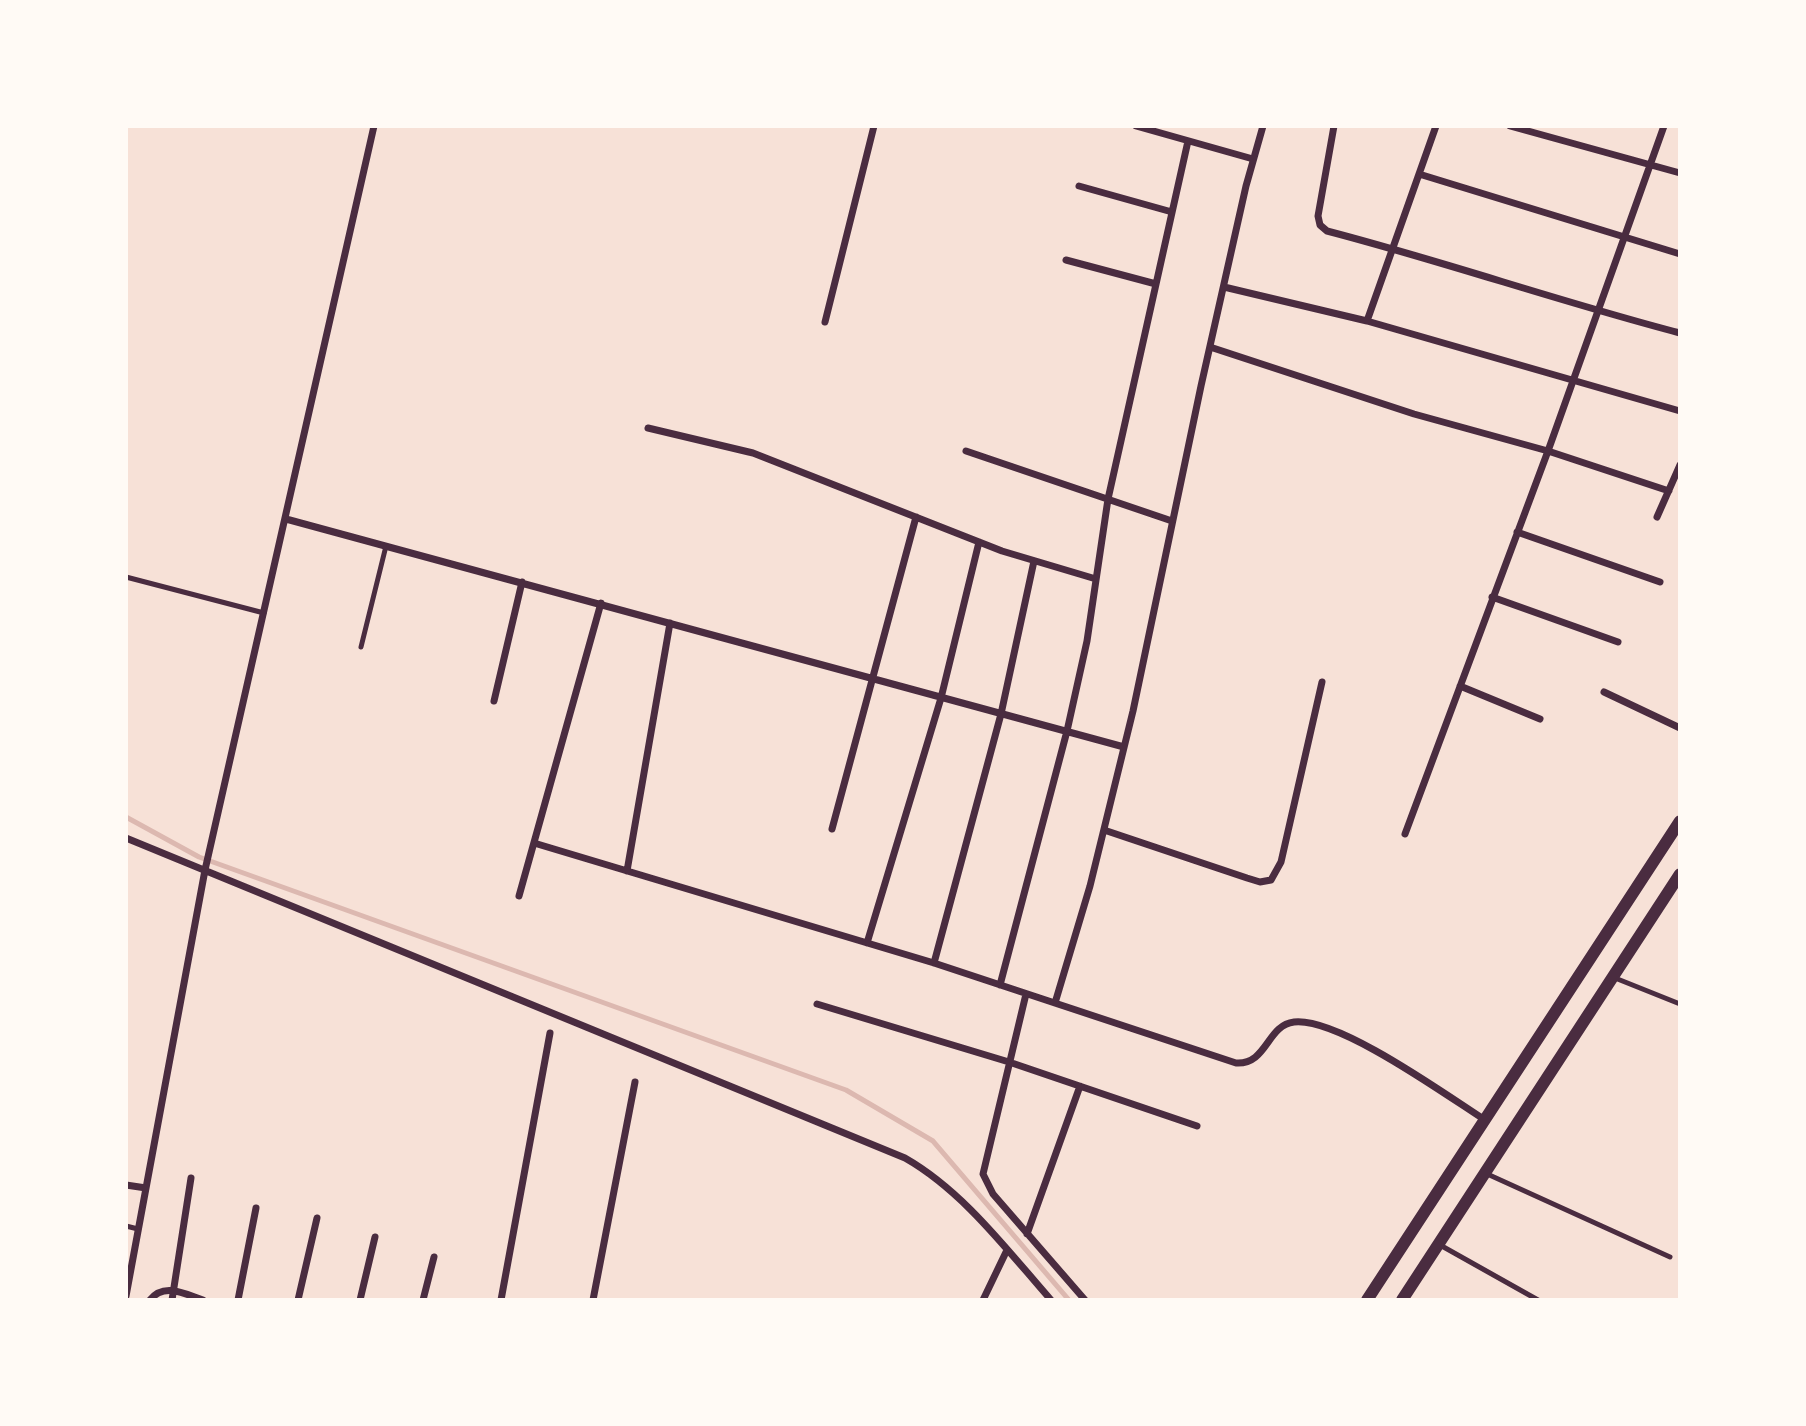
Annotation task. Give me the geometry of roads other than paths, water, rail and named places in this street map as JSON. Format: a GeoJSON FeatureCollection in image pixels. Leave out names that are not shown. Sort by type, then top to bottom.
{"type":"FeatureCollection","features":[{"type":"Feature","properties":{"kind":"street"},"geometry":{"type":"LineString","coordinates":[[126,1296],[206,867],[286,519],[317,366],[374,126]]}},
{"type":"Feature","properties":{"kind":"street"},"geometry":{"type":"LineString","coordinates":[[825,323],[874,126]]}},
{"type":"Feature","properties":{"kind":"street"},"geometry":{"type":"LineString","coordinates":[[1136,126],[1253,159]]}},
{"type":"Feature","properties":{"kind":"street"},"geometry":{"type":"LineString","coordinates":[[1055,1003],[1104,830],[1124,747],[1210,347],[1263,126]]}},
{"type":"Feature","properties":{"kind":"street"},"geometry":{"type":"LineString","coordinates":[[1334,126],[1319,208],[1320,225],[1327,231],[1393,247],[1597,311],[1680,333]]}},
{"type":"Feature","properties":{"kind":"street"},"geometry":{"type":"LineString","coordinates":[[1367,321],[1436,126]]}},
{"type":"Feature","properties":{"kind":"street"},"geometry":{"type":"LineString","coordinates":[[1510,126],[1680,173]]}},
{"type":"Feature","properties":{"kind":"street"},"geometry":{"type":"LineString","coordinates":[[1405,834],[1548,451],[1664,126]]}},
{"type":"Feature","properties":{"kind":"street"},"geometry":{"type":"LineString","coordinates":[[1000,985],[1068,731],[1087,641],[1108,499],[1188,141]]}},
{"type":"Feature","properties":{"kind":"street"},"geometry":{"type":"LineString","coordinates":[[1419,174],[1680,254]]}},
{"type":"Feature","properties":{"kind":"street"},"geometry":{"type":"LineString","coordinates":[[1079,186],[1172,212]]}},
{"type":"Feature","properties":{"kind":"street"},"geometry":{"type":"LineString","coordinates":[[1066,260],[1156,284]]}},
{"type":"Feature","properties":{"kind":"street"},"geometry":{"type":"LineString","coordinates":[[1224,287],[1367,321],[1680,411]]}},
{"type":"Feature","properties":{"kind":"street"},"geometry":{"type":"LineString","coordinates":[[1210,347],[1414,414],[1548,451],[1669,491]]}},
{"type":"Feature","properties":{"kind":"street"},"geometry":{"type":"LineString","coordinates":[[648,428],[753,453],[979,542],[1096,579]]}},
{"type":"Feature","properties":{"kind":"street"},"geometry":{"type":"LineString","coordinates":[[966,450],[1172,521]]}},
{"type":"Feature","properties":{"kind":"street"},"geometry":{"type":"LineString","coordinates":[[1657,517],[1680,465]]}},
{"type":"Feature","properties":{"kind":"street"},"geometry":{"type":"LineString","coordinates":[[832,829],[916,517]]}},
{"type":"Feature","properties":{"kind":"street"},"geometry":{"type":"LineString","coordinates":[[286,519],[1124,747]]}},
{"type":"Feature","properties":{"kind":"street"},"geometry":{"type":"LineString","coordinates":[[1517,532],[1660,582]]}},
{"type":"Feature","properties":{"kind":"street"},"geometry":{"type":"LineString","coordinates":[[867,943],[941,698],[979,542]]}},
{"type":"Feature","properties":{"kind":"street"},"geometry":{"type":"LineString","coordinates":[[934,963],[1000,713],[1034,561]]}},
{"type":"Feature","properties":{"kind":"street"},"geometry":{"type":"LineString","coordinates":[[494,701],[522,582]]}},
{"type":"Feature","properties":{"kind":"street"},"geometry":{"type":"LineString","coordinates":[[1492,597],[1618,642]]}},
{"type":"Feature","properties":{"kind":"street"},"geometry":{"type":"LineString","coordinates":[[519,896],[601,603]]}},
{"type":"Feature","properties":{"kind":"street"},"geometry":{"type":"LineString","coordinates":[[627,871],[670,623]]}},
{"type":"Feature","properties":{"kind":"street"},"geometry":{"type":"LineString","coordinates":[[1104,830],[1260,882],[1271,880],[1277,873],[1287,840],[1322,682]]}},
{"type":"Feature","properties":{"kind":"street"},"geometry":{"type":"LineString","coordinates":[[1460,686],[1540,719]]}},
{"type":"Feature","properties":{"kind":"street"},"geometry":{"type":"LineString","coordinates":[[1604,692],[1680,728]]}},
{"type":"Feature","properties":{"kind":"street"},"geometry":{"type":"LineString","coordinates":[[1367,1300],[1680,821]]}},
{"type":"Feature","properties":{"kind":"street"},"geometry":{"type":"LineString","coordinates":[[126,838],[206,867],[905,1158],[930,1172],[1007,1250],[1051,1300]]}},
{"type":"Feature","properties":{"kind":"street"},"geometry":{"type":"LineString","coordinates":[[534,843],[934,963],[1236,1063],[1254,1060],[1283,1026],[1294,1022],[1307,1023],[1373,1049],[1485,1120]]}},
{"type":"Feature","properties":{"kind":"street"},"geometry":{"type":"LineString","coordinates":[[1402,1300],[1680,874]]}},
{"type":"Feature","properties":{"kind":"street"},"geometry":{"type":"LineString","coordinates":[[1026,993],[983,1174],[993,1194],[1085,1300]]}},
{"type":"Feature","properties":{"kind":"street"},"geometry":{"type":"LineString","coordinates":[[817,1004],[1009,1062],[1197,1126]]}},
{"type":"Feature","properties":{"kind":"street"},"geometry":{"type":"LineString","coordinates":[[501,1300],[550,1033]]}},
{"type":"Feature","properties":{"kind":"street"},"geometry":{"type":"LineString","coordinates":[[593,1300],[635,1082]]}},
{"type":"Feature","properties":{"kind":"street"},"geometry":{"type":"LineString","coordinates":[[1027,1234],[1080,1086]]}},
{"type":"Feature","properties":{"kind":"street"},"geometry":{"type":"LineString","coordinates":[[172,1300],[191,1178]]}},
{"type":"Feature","properties":{"kind":"street"},"geometry":{"type":"LineString","coordinates":[[126,1185],[146,1188]]}},
{"type":"Feature","properties":{"kind":"street"},"geometry":{"type":"LineString","coordinates":[[238,1300],[256,1208]]}},
{"type":"Feature","properties":{"kind":"street"},"geometry":{"type":"LineString","coordinates":[[298,1300],[317,1218]]}},
{"type":"Feature","properties":{"kind":"street"},"geometry":{"type":"LineString","coordinates":[[360,1300],[375,1237]]}},
{"type":"Feature","properties":{"kind":"street"},"geometry":{"type":"LineString","coordinates":[[983,1300],[1007,1250]]}},
{"type":"Feature","properties":{"kind":"street"},"geometry":{"type":"LineString","coordinates":[[423,1300],[434,1257]]}},
{"type":"Feature","properties":{"kind":"street"},"geometry":{"type":"LineString","coordinates":[[150,1300],[160,1291],[175,1291],[203,1300]]}},
{"type":"Feature","properties":{"kind":"lane"},"geometry":{"type":"LineString","coordinates":[[360,647],[386,546]]}},
{"type":"Feature","properties":{"kind":"lane"},"geometry":{"type":"LineString","coordinates":[[126,577],[264,613]]}},
{"type":"Feature","properties":{"kind":"lane"},"geometry":{"type":"LineString","coordinates":[[1613,977],[1680,1004]]}},
{"type":"Feature","properties":{"kind":"lane"},"geometry":{"type":"LineString","coordinates":[[1485,1173],[1670,1257]]}},
{"type":"Feature","properties":{"kind":"lane"},"geometry":{"type":"LineString","coordinates":[[126,1226],[138,1229]]}},
{"type":"Feature","properties":{"kind":"lane"},"geometry":{"type":"LineString","coordinates":[[1438,1244],[1538,1300]]}},
{"type":"Feature","properties":{"kind":"waterway"},"geometry":{"type":"LineString","coordinates":[[126,817],[199,857],[846,1090],[933,1141],[1069,1300]]}}]}
